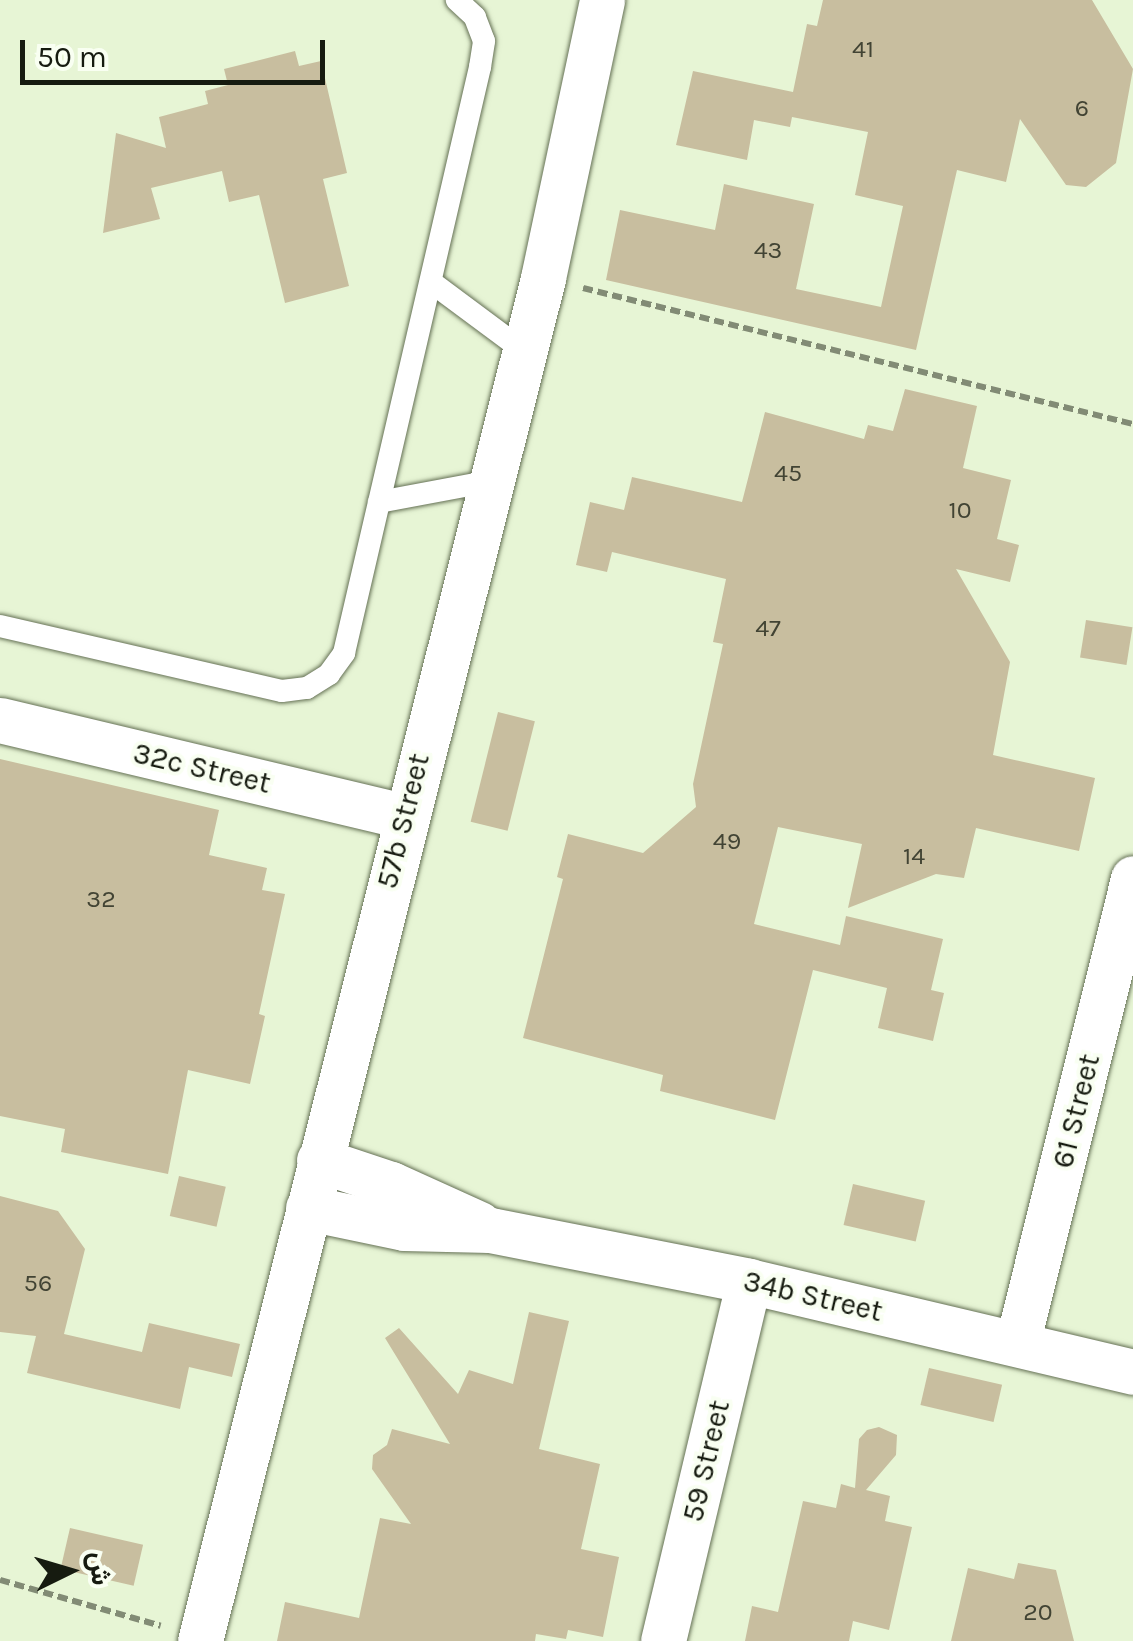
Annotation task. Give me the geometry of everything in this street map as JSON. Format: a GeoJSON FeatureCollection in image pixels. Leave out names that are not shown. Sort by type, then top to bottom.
{"type":"FeatureCollection","features":[{"type":"Feature","properties":{"kind":"street","name":"57b Street"},"geometry":{"type":"LineString","coordinates":[[200,1640],[404,816],[543,278],[602,0]]}},
{"type":"Feature","properties":{"kind":"street","name":"32c Street"},"geometry":{"type":"LineString","coordinates":[[0,720],[404,816]]}},
{"type":"Feature","properties":{"kind":"street","name":"61 Street"},"geometry":{"type":"LineString","coordinates":[[1018,1344],[1124,954],[1133,878]]}},
{"type":"Feature","properties":{"kind":"street","name":"34b Street"},"geometry":{"type":"LineString","coordinates":[[319,1160],[416,1194],[490,1230]]}},
{"type":"Feature","properties":{"kind":"street","name":"34b Street"},"geometry":{"type":"LineString","coordinates":[[308,1208],[404,1228],[490,1230],[749,1281],[1133,1372]]}},
{"type":"Feature","properties":{"kind":"street","name":"59 Street"},"geometry":{"type":"LineString","coordinates":[[663,1641],[749,1281]]}},
{"type":"Feature","properties":{"kind":"lane"},"geometry":{"type":"LineString","coordinates":[[0,626],[258,688],[307,688],[329,674],[344,654],[484,42],[476,17],[458,0]]}},
{"type":"Feature","properties":{"kind":"lane"},"geometry":{"type":"LineString","coordinates":[[431,282],[524,351]]}},
{"type":"Feature","properties":{"kind":"lane"},"geometry":{"type":"LineString","coordinates":[[380,502],[491,482]]}},
{"type":"Feature","properties":{"kind":"path"},"geometry":{"type":"LineString","coordinates":[[543,278],[1133,424]]}},
{"type":"Feature","properties":{"kind":"path"},"geometry":{"type":"LineString","coordinates":[[0,1580],[200,1640]]}},
{"type":"Feature","properties":{"kind":"building"},"geometry":{"type":"Polygon","coordinates":[[[823,0],[1092,0],[1133,69],[1116,163],[1086,187],[1066,185],[1020,119],[1006,182],[957,170],[916,350],[606,280],[620,210],[715,230],[724,184],[814,204],[796,289],[881,307],[903,206],[855,195],[868,132],[792,117],[790,127],[754,120],[747,160],[676,145],[693,71],[793,92],[807,24],[817,26],[823,0]]]}},
{"type":"Feature","properties":{"kind":"building"},"geometry":{"type":"Polygon","coordinates":[[[295,51],[299,66],[321,61],[347,173],[323,179],[349,286],[285,303],[259,195],[229,202],[222,171],[151,188],[160,219],[103,233],[116,133],[166,148],[159,117],[208,104],[205,91],[228,85],[224,69],[295,51]]]}},
{"type":"Feature","properties":{"kind":"building"},"geometry":{"type":"Polygon","coordinates":[[[905,389],[977,406],[963,468],[1011,480],[997,539],[1019,545],[1010,582],[956,569],[1010,662],[993,755],[1095,778],[1079,851],[976,828],[964,878],[936,874],[848,908],[862,844],[778,827],[754,924],[840,945],[846,916],[943,939],[931,990],[944,993],[933,1041],[878,1028],[887,988],[813,970],[775,1120],[660,1091],[663,1075],[523,1038],[563,879],[557,877],[568,834],[643,853],[696,807],[693,784],[723,644],[713,642],[726,579],[612,552],[607,572],[576,565],[590,502],[624,510],[632,477],[742,502],[765,412],[864,439],[868,425],[893,431],[905,389]]]}},
{"type":"Feature","properties":{"kind":"building"},"geometry":{"type":"Polygon","coordinates":[[[1086,620],[1132,627],[1126,665],[1080,658],[1086,620]]]}},
{"type":"Feature","properties":{"kind":"building"},"geometry":{"type":"Polygon","coordinates":[[[498,712],[535,721],[508,831],[471,822],[498,712]]]}},
{"type":"Feature","properties":{"kind":"building"},"geometry":{"type":"Polygon","coordinates":[[[0,759],[219,810],[209,855],[267,868],[262,890],[285,894],[259,1014],[265,1016],[250,1084],[188,1070],[168,1174],[61,1152],[65,1129],[0,1116],[0,759]]]}},
{"type":"Feature","properties":{"kind":"building"},"geometry":{"type":"Polygon","coordinates":[[[179,1176],[226,1187],[217,1227],[170,1216],[179,1176]]]}},
{"type":"Feature","properties":{"kind":"building"},"geometry":{"type":"Polygon","coordinates":[[[853,1184],[925,1201],[916,1242],[844,1225],[853,1184]]]}},
{"type":"Feature","properties":{"kind":"building"},"geometry":{"type":"Polygon","coordinates":[[[0,1196],[58,1211],[85,1249],[64,1334],[142,1352],[149,1323],[240,1344],[232,1377],[189,1367],[180,1409],[27,1373],[36,1336],[0,1332],[0,1196]]]}},
{"type":"Feature","properties":{"kind":"building"},"geometry":{"type":"Polygon","coordinates":[[[529,1312],[569,1321],[539,1449],[600,1464],[581,1549],[619,1557],[603,1637],[568,1630],[566,1639],[536,1634],[535,1641],[277,1641],[285,1602],[359,1618],[380,1518],[411,1524],[372,1469],[373,1455],[387,1445],[392,1429],[450,1444],[385,1338],[399,1328],[458,1394],[469,1370],[513,1384],[529,1312]]]}},
{"type":"Feature","properties":{"kind":"building"},"geometry":{"type":"Polygon","coordinates":[[[929,1368],[1002,1385],[994,1422],[920,1405],[929,1368]]]}},
{"type":"Feature","properties":{"kind":"building"},"geometry":{"type":"Polygon","coordinates":[[[879,1427],[897,1435],[896,1455],[866,1490],[890,1496],[885,1521],[912,1527],[889,1630],[853,1621],[849,1641],[745,1641],[752,1606],[778,1612],[803,1501],[836,1508],[841,1484],[855,1488],[859,1439],[867,1430],[879,1427]]]}},
{"type":"Feature","properties":{"kind":"building"},"geometry":{"type":"Polygon","coordinates":[[[70,1528],[143,1545],[134,1586],[61,1569],[70,1528]]]}},
{"type":"Feature","properties":{"kind":"building"},"geometry":{"type":"Polygon","coordinates":[[[1018,1563],[1056,1570],[1074,1641],[951,1641],[968,1568],[1014,1579],[1018,1563]]]}}]}
